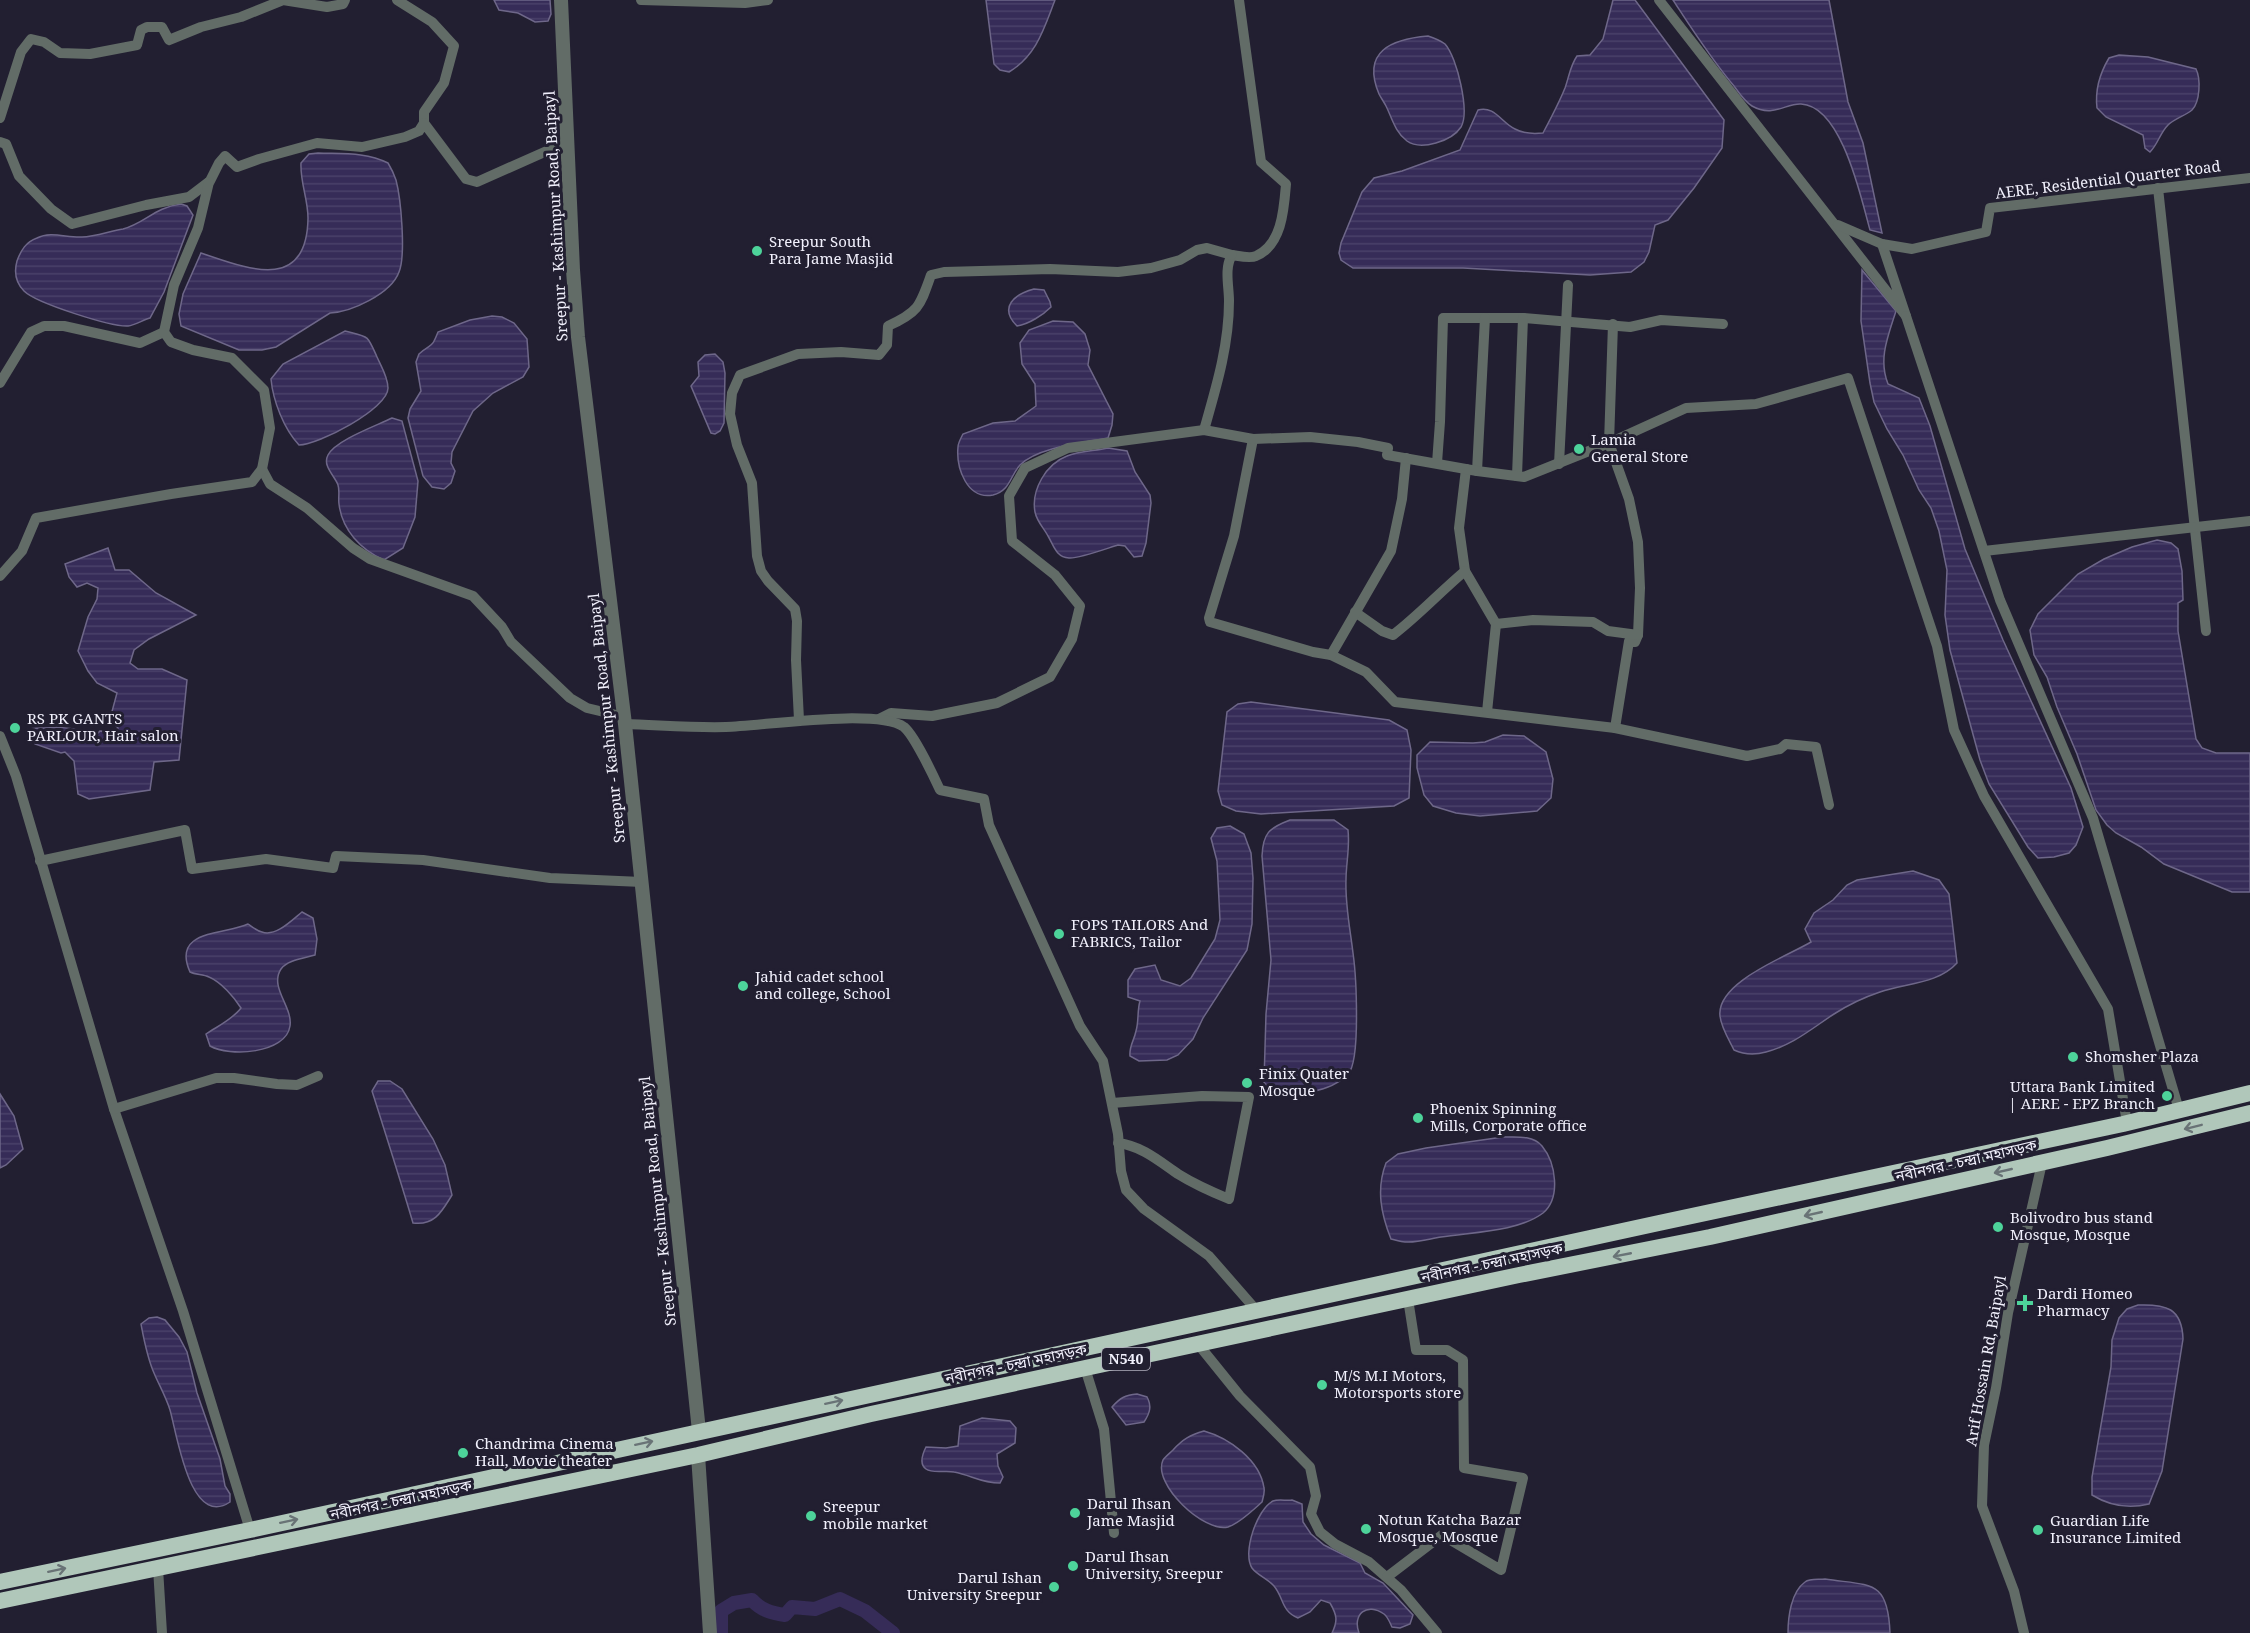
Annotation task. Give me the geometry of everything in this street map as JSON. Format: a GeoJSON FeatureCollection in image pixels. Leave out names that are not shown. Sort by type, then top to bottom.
{"type":"FeatureCollection","features":[{"type":"Feature","properties":{"kind":"highway","name":"নবীনগর - চন্দ্রা মহাসড়ক"},"geometry":{"type":"LineString","coordinates":[[0,1582],[250,1530],[2127,1123],[2250,1093]]}},
{"type":"Feature","properties":{"kind":"highway","name":"নবীনগর - চন্দ্রা মহাসড়ক"},"geometry":{"type":"LineString","coordinates":[[0,1601],[698,1455],[871,1414],[1710,1237],[2042,1163],[2250,1113]]}},
{"type":"Feature","properties":{"kind":"street"},"geometry":{"type":"LineString","coordinates":[[0,118],[21,52],[31,39],[44,42],[60,53],[90,54],[136,45],[141,30],[147,27],[162,27],[169,40],[201,27],[241,17],[283,0],[327,7],[343,4],[345,0]]}},
{"type":"Feature","properties":{"kind":"street"},"geometry":{"type":"LineString","coordinates":[[0,576],[22,551],[36,518],[252,482],[262,469],[270,428],[264,390],[232,358],[193,350],[171,342],[164,332],[174,285],[198,228],[210,181],[225,156],[237,167],[317,143],[362,147],[405,138],[419,131],[424,123],[424,112],[444,83],[454,46],[432,22],[397,0]]}},
{"type":"Feature","properties":{"kind":"street","name":"Sreepur - Kashimpur Road, Baipayl"},"geometry":{"type":"LineString","coordinates":[[561,0],[578,338],[625,721],[699,1431]]}},
{"type":"Feature","properties":{"kind":"street"},"geometry":{"type":"LineString","coordinates":[[640,0],[745,3],[768,0]]}},
{"type":"Feature","properties":{"kind":"street"},"geometry":{"type":"LineString","coordinates":[[799,720],[795,609],[768,582],[761,571],[757,556],[752,483],[737,445],[730,414],[732,393],[740,375],[798,354],[841,351],[879,355],[887,345],[888,326],[907,318],[920,305],[931,275],[944,272],[1039,270],[1118,272],[1151,268],[1180,260],[1197,250],[1208,248],[1232,255],[1254,257],[1273,245],[1284,209],[1286,184],[1261,162],[1239,0]]}},
{"type":"Feature","properties":{"kind":"street","name":"AERE, Residential Quarter Road"},"geometry":{"type":"LineString","coordinates":[[1659,0],[1906,316]]}},
{"type":"Feature","properties":{"kind":"street"},"geometry":{"type":"LineString","coordinates":[[424,123],[466,179],[477,182],[567,142]]}},
{"type":"Feature","properties":{"kind":"street"},"geometry":{"type":"LineString","coordinates":[[0,142],[6,144],[20,176],[51,209],[72,224],[146,205],[189,197],[210,181]]}},
{"type":"Feature","properties":{"kind":"street","name":"AERE, Residential Quarter Road"},"geometry":{"type":"LineString","coordinates":[[1834,224],[1882,244],[1912,249],[1986,232],[1990,208],[2250,178]]}},
{"type":"Feature","properties":{"kind":"street"},"geometry":{"type":"LineString","coordinates":[[2158,189],[2206,631]]}},
{"type":"Feature","properties":{"kind":"street"},"geometry":{"type":"LineString","coordinates":[[1882,244],[2000,600],[2093,818],[2180,1110]]}},
{"type":"Feature","properties":{"kind":"street"},"geometry":{"type":"LineString","coordinates":[[1204,430],[1225,349],[1229,303],[1228,262],[1232,255]]}},
{"type":"Feature","properties":{"kind":"street"},"geometry":{"type":"LineString","coordinates":[[1559,464],[1568,285]]}},
{"type":"Feature","properties":{"kind":"street"},"geometry":{"type":"LineString","coordinates":[[1437,463],[1443,318],[1566,320],[1630,327],[1660,320],[1723,324]]}},
{"type":"Feature","properties":{"kind":"street"},"geometry":{"type":"LineString","coordinates":[[1477,471],[1485,318]]}},
{"type":"Feature","properties":{"kind":"street"},"geometry":{"type":"LineString","coordinates":[[1517,476],[1523,318]]}},
{"type":"Feature","properties":{"kind":"street"},"geometry":{"type":"LineString","coordinates":[[1613,324],[1609,443],[1629,499],[1638,542],[1640,588],[1638,635],[1635,642],[1629,641],[1615,728]]}},
{"type":"Feature","properties":{"kind":"street"},"geometry":{"type":"LineString","coordinates":[[0,383],[31,332],[44,326],[64,326],[140,343],[164,332]]}},
{"type":"Feature","properties":{"kind":"street"},"geometry":{"type":"LineString","coordinates":[[879,719],[891,713],[932,716],[997,703],[1050,677],[1072,639],[1080,606],[1055,575],[1012,541],[1009,496],[1024,468],[1068,448],[1204,430],[1253,439],[1310,437],[1358,442],[1388,448],[1387,455],[1524,477],[1609,443],[1686,408],[1756,404],[1848,378],[1937,646],[1954,730],[1984,796],[2108,1009],[2127,1123]]}},
{"type":"Feature","properties":{"kind":"street"},"geometry":{"type":"LineString","coordinates":[[1253,439],[1234,537],[1209,618],[1210,622],[1330,655],[1366,672],[1395,702],[1615,728],[1747,756],[1780,749],[1786,744],[1816,747],[1829,805]]}},
{"type":"Feature","properties":{"kind":"street"},"geometry":{"type":"LineString","coordinates":[[1330,655],[1391,551],[1402,499],[1406,458]]}},
{"type":"Feature","properties":{"kind":"street"},"geometry":{"type":"LineString","coordinates":[[262,469],[270,484],[307,508],[353,548],[370,559],[473,596],[502,627],[512,642],[570,698],[587,708],[625,721],[727,727],[799,720],[879,719],[904,727],[920,751],[940,790],[984,799],[988,825],[1055,973],[1080,1026],[1103,1061],[1126,1190],[1144,1209],[1209,1256],[1257,1311]]}},
{"type":"Feature","properties":{"kind":"street"},"geometry":{"type":"LineString","coordinates":[[1466,469],[1460,528],[1465,571],[1496,624],[1487,712]]}},
{"type":"Feature","properties":{"kind":"street"},"geometry":{"type":"LineString","coordinates":[[1984,551],[2250,521]]}},
{"type":"Feature","properties":{"kind":"street"},"geometry":{"type":"LineString","coordinates":[[1355,612],[1382,631],[1394,635],[1420,614],[1465,571]]}},
{"type":"Feature","properties":{"kind":"street"},"geometry":{"type":"LineString","coordinates":[[1496,624],[1533,620],[1593,622],[1608,632],[1638,635]]}},
{"type":"Feature","properties":{"kind":"street"},"geometry":{"type":"LineString","coordinates":[[0,736],[16,776],[114,1109],[183,1311],[250,1530]]}},
{"type":"Feature","properties":{"kind":"street"},"geometry":{"type":"LineString","coordinates":[[40,861],[185,830],[192,869],[266,859],[333,868],[336,856],[423,860],[550,878],[642,882]]}},
{"type":"Feature","properties":{"kind":"street"},"geometry":{"type":"LineString","coordinates":[[114,1109],[216,1078],[297,1085],[318,1076]]}},
{"type":"Feature","properties":{"kind":"street"},"geometry":{"type":"LineString","coordinates":[[1112,1103],[1202,1096],[1249,1097],[1229,1199],[1194,1183],[1154,1156],[1130,1145],[1118,1143]]}},
{"type":"Feature","properties":{"kind":"street","name":"Arif Hossain Rd, Baipayl"},"geometry":{"type":"LineString","coordinates":[[2024,1633],[2014,1591],[1982,1506],[1984,1445],[2008,1313],[2042,1163]]}},
{"type":"Feature","properties":{"kind":"street"},"geometry":{"type":"LineString","coordinates":[[1387,1577],[1442,1535],[1501,1570],[1523,1478],[1464,1468],[1463,1360],[1447,1350],[1416,1350],[1408,1299]]}},
{"type":"Feature","properties":{"kind":"street"},"geometry":{"type":"LineString","coordinates":[[1198,1344],[1240,1396],[1310,1467],[1316,1496],[1311,1514],[1320,1532],[1335,1544],[1369,1562],[1387,1577],[1437,1633]]}},
{"type":"Feature","properties":{"kind":"street"},"geometry":{"type":"LineString","coordinates":[[1085,1368],[1104,1429],[1114,1533]]}},
{"type":"Feature","properties":{"kind":"street"},"geometry":{"type":"LineString","coordinates":[[698,1455],[710,1633]]}},
{"type":"Feature","properties":{"kind":"street"},"geometry":{"type":"LineString","coordinates":[[158,1568],[162,1633]]}},
{"type":"Feature","properties":{"kind":"shaded area"},"geometry":{"type":"Polygon","coordinates":[[[494,0],[550,0],[551,14],[548,21],[535,22],[518,13],[499,10],[494,0]]]}},
{"type":"Feature","properties":{"kind":"shaded area"},"geometry":{"type":"Polygon","coordinates":[[[986,0],[1055,0],[1033,49],[1019,65],[1009,72],[1000,70],[994,64],[986,0]]]}},
{"type":"Feature","properties":{"kind":"shaded area"},"geometry":{"type":"Polygon","coordinates":[[[1613,0],[1635,0],[1724,120],[1722,148],[1668,220],[1655,225],[1649,252],[1644,262],[1631,272],[1590,275],[1463,268],[1353,268],[1341,260],[1339,253],[1341,243],[1362,192],[1374,178],[1402,171],[1460,150],[1478,110],[1493,112],[1518,131],[1543,133],[1563,94],[1577,56],[1590,55],[1603,39],[1613,0]]]}},
{"type":"Feature","properties":{"kind":"shaded area"},"geometry":{"type":"Polygon","coordinates":[[[1673,0],[1829,0],[1848,102],[1863,143],[1882,233],[1870,230],[1848,156],[1828,120],[1815,109],[1801,104],[1766,111],[1749,104],[1710,55],[1673,0]]]}},
{"type":"Feature","properties":{"kind":"shaded area"},"geometry":{"type":"Polygon","coordinates":[[[1428,36],[1445,44],[1450,51],[1458,72],[1464,110],[1461,127],[1457,132],[1436,143],[1420,145],[1407,141],[1397,129],[1379,94],[1374,79],[1374,67],[1383,50],[1392,44],[1428,36]]]}},
{"type":"Feature","properties":{"kind":"shaded area"},"geometry":{"type":"Polygon","coordinates":[[[2119,55],[2148,57],[2196,69],[2198,73],[2199,90],[2195,106],[2168,125],[2150,152],[2145,148],[2143,135],[2106,117],[2097,108],[2099,82],[2103,70],[2109,58],[2119,55]]]}},
{"type":"Feature","properties":{"kind":"shaded area"},"geometry":{"type":"Polygon","coordinates":[[[309,154],[363,155],[388,163],[396,180],[402,227],[401,264],[395,280],[388,288],[369,300],[349,309],[330,313],[276,347],[262,350],[239,350],[181,326],[179,314],[183,294],[201,253],[237,265],[271,270],[286,266],[297,258],[305,242],[308,218],[301,163],[309,154]]]}},
{"type":"Feature","properties":{"kind":"shaded area"},"geometry":{"type":"Polygon","coordinates":[[[181,204],[187,206],[193,215],[164,292],[150,318],[128,326],[106,323],[43,302],[24,291],[17,281],[16,269],[20,253],[33,240],[48,235],[87,237],[123,229],[164,208],[181,204]]]}},
{"type":"Feature","properties":{"kind":"shaded area"},"geometry":{"type":"Polygon","coordinates":[[[1862,270],[1896,311],[1887,338],[1884,357],[1888,384],[1919,398],[1930,426],[1965,549],[2003,640],[2071,788],[2083,827],[2076,845],[2069,853],[2038,858],[2028,847],[1989,784],[1980,760],[1950,650],[1945,615],[1947,570],[1939,531],[1931,508],[1919,490],[1874,402],[1861,321],[1862,270]]]}},
{"type":"Feature","properties":{"kind":"shaded area"},"geometry":{"type":"Polygon","coordinates":[[[1034,289],[1044,290],[1051,307],[1036,319],[1017,326],[1009,313],[1011,302],[1021,294],[1034,289]]]}},
{"type":"Feature","properties":{"kind":"shaded area"},"geometry":{"type":"Polygon","coordinates":[[[492,316],[502,317],[514,323],[527,339],[529,367],[523,377],[493,393],[473,411],[452,452],[451,463],[455,471],[451,483],[444,489],[432,487],[423,476],[408,418],[410,409],[421,391],[416,362],[419,354],[432,344],[438,332],[470,320],[492,316]]]}},
{"type":"Feature","properties":{"kind":"shaded area"},"geometry":{"type":"Polygon","coordinates":[[[1053,321],[1073,322],[1085,334],[1090,350],[1088,365],[1113,414],[1108,438],[1038,454],[1020,465],[1006,487],[999,493],[984,495],[976,493],[961,473],[958,455],[960,440],[963,434],[993,423],[1015,421],[1036,406],[1035,384],[1022,364],[1020,343],[1029,330],[1053,321]]]}},
{"type":"Feature","properties":{"kind":"shaded area"},"geometry":{"type":"Polygon","coordinates":[[[345,331],[363,336],[371,344],[387,380],[388,388],[385,396],[377,406],[336,433],[299,445],[280,414],[271,379],[283,364],[345,331]]]}},
{"type":"Feature","properties":{"kind":"shaded area"},"geometry":{"type":"Polygon","coordinates":[[[715,354],[723,362],[725,373],[724,423],[720,431],[715,434],[711,433],[691,386],[699,376],[698,362],[705,355],[715,354]]]}},
{"type":"Feature","properties":{"kind":"shaded area"},"geometry":{"type":"Polygon","coordinates":[[[392,418],[402,421],[418,481],[415,517],[403,548],[384,560],[360,545],[348,531],[341,513],[338,485],[328,467],[327,459],[332,449],[339,444],[392,418]]]}},
{"type":"Feature","properties":{"kind":"shaded area"},"geometry":{"type":"Polygon","coordinates":[[[1108,448],[1127,451],[1135,472],[1150,495],[1146,543],[1142,556],[1134,557],[1125,546],[1118,545],[1079,557],[1061,556],[1036,516],[1034,504],[1038,487],[1047,471],[1059,460],[1077,453],[1108,448]]]}},
{"type":"Feature","properties":{"kind":"shaded area"},"geometry":{"type":"Polygon","coordinates":[[[2157,540],[2171,543],[2178,549],[2182,571],[2183,600],[2178,603],[2178,631],[2196,739],[2202,748],[2216,753],[2250,753],[2250,892],[2232,892],[2164,864],[2107,825],[2096,810],[2047,677],[2034,655],[2030,630],[2038,614],[2078,574],[2104,559],[2132,547],[2157,540]]]}},
{"type":"Feature","properties":{"kind":"shaded area"},"geometry":{"type":"Polygon","coordinates":[[[108,548],[115,570],[129,570],[156,593],[196,615],[149,639],[134,650],[130,663],[138,669],[162,669],[187,680],[179,760],[154,762],[150,790],[89,799],[78,794],[74,761],[65,752],[61,753],[35,744],[28,729],[71,728],[95,736],[100,731],[112,732],[118,728],[110,719],[117,693],[97,683],[78,651],[88,617],[97,599],[98,588],[87,583],[77,587],[69,577],[65,564],[108,548]]]}},
{"type":"Feature","properties":{"kind":"shaded area"},"geometry":{"type":"Polygon","coordinates":[[[1251,702],[1389,720],[1407,730],[1411,750],[1409,798],[1394,806],[1261,814],[1236,811],[1222,805],[1218,791],[1227,712],[1238,704],[1251,702]]]}},
{"type":"Feature","properties":{"kind":"shaded area"},"geometry":{"type":"Polygon","coordinates":[[[1503,735],[1524,736],[1546,752],[1553,779],[1551,798],[1537,811],[1480,816],[1456,813],[1433,806],[1424,795],[1417,768],[1417,755],[1430,742],[1485,742],[1503,735]]]}},
{"type":"Feature","properties":{"kind":"shaded area"},"geometry":{"type":"Polygon","coordinates":[[[1290,820],[1334,820],[1348,830],[1346,898],[1354,964],[1356,1036],[1352,1066],[1348,1074],[1340,1081],[1311,1092],[1290,1093],[1270,1092],[1264,1082],[1266,1014],[1271,960],[1262,856],[1268,832],[1290,820]]]}},
{"type":"Feature","properties":{"kind":"shaded area"},"geometry":{"type":"Polygon","coordinates":[[[1230,826],[1244,834],[1251,853],[1252,924],[1247,950],[1203,1018],[1193,1039],[1178,1055],[1167,1060],[1139,1061],[1130,1056],[1130,1052],[1137,1027],[1140,1001],[1128,997],[1128,980],[1135,969],[1155,965],[1161,980],[1180,986],[1191,978],[1215,939],[1220,920],[1217,861],[1211,838],[1217,828],[1230,826]]]}},
{"type":"Feature","properties":{"kind":"shaded area"},"geometry":{"type":"Polygon","coordinates":[[[1913,871],[1939,880],[1949,894],[1957,963],[1941,975],[1931,979],[1880,992],[1857,1002],[1776,1049],[1754,1054],[1734,1050],[1720,1016],[1722,1004],[1729,992],[1755,972],[1811,942],[1805,929],[1814,913],[1833,900],[1847,885],[1857,880],[1913,871]]]}},
{"type":"Feature","properties":{"kind":"shaded area"},"geometry":{"type":"Polygon","coordinates":[[[302,912],[313,918],[317,939],[315,955],[287,963],[278,976],[279,990],[290,1019],[286,1035],[268,1048],[256,1051],[230,1051],[210,1046],[206,1034],[230,1019],[241,1008],[214,979],[190,972],[186,958],[188,948],[203,936],[248,924],[260,931],[273,932],[302,912]]]}},
{"type":"Feature","properties":{"kind":"shaded area"},"geometry":{"type":"Polygon","coordinates":[[[378,1081],[390,1081],[402,1089],[433,1139],[445,1165],[452,1195],[437,1216],[427,1222],[413,1223],[372,1091],[378,1081]]]}},
{"type":"Feature","properties":{"kind":"shaded area"},"geometry":{"type":"Polygon","coordinates":[[[0,1094],[14,1116],[23,1149],[0,1168],[0,1094]]]}},
{"type":"Feature","properties":{"kind":"shaded area"},"geometry":{"type":"Polygon","coordinates":[[[1503,1137],[1524,1137],[1534,1140],[1547,1153],[1553,1171],[1554,1190],[1549,1207],[1543,1213],[1508,1228],[1414,1242],[1391,1239],[1381,1201],[1381,1182],[1386,1163],[1398,1154],[1503,1137]]]}},
{"type":"Feature","properties":{"kind":"shaded area"},"geometry":{"type":"Polygon","coordinates":[[[2138,1305],[2164,1307],[2171,1310],[2179,1320],[2183,1339],[2162,1471],[2149,1504],[2120,1506],[2092,1495],[2092,1477],[2111,1367],[2112,1340],[2119,1318],[2127,1309],[2138,1305]]]}},
{"type":"Feature","properties":{"kind":"shaded area"},"geometry":{"type":"Polygon","coordinates":[[[157,1317],[165,1320],[179,1337],[187,1352],[197,1393],[220,1459],[225,1486],[230,1494],[230,1502],[216,1507],[205,1502],[195,1491],[182,1457],[167,1400],[148,1355],[141,1324],[149,1318],[157,1317]]]}},
{"type":"Feature","properties":{"kind":"shaded area"},"geometry":{"type":"Polygon","coordinates":[[[1137,1394],[1147,1397],[1150,1406],[1149,1413],[1144,1422],[1126,1425],[1112,1407],[1123,1398],[1137,1394]]]}},
{"type":"Feature","properties":{"kind":"shaded area"},"geometry":{"type":"Polygon","coordinates":[[[982,1418],[1010,1421],[1016,1428],[1015,1443],[997,1454],[998,1466],[1003,1477],[1000,1483],[987,1482],[954,1472],[932,1471],[924,1467],[922,1458],[926,1447],[958,1446],[960,1426],[982,1418]]]}},
{"type":"Feature","properties":{"kind":"shaded area"},"geometry":{"type":"Polygon","coordinates":[[[1204,1431],[1214,1434],[1242,1452],[1256,1468],[1264,1488],[1262,1502],[1242,1519],[1228,1527],[1218,1527],[1206,1522],[1182,1505],[1165,1481],[1162,1470],[1163,1460],[1180,1443],[1204,1431]]]}},
{"type":"Feature","properties":{"kind":"shaded area"},"geometry":{"type":"Polygon","coordinates":[[[1275,1500],[1292,1500],[1302,1504],[1303,1522],[1311,1534],[1324,1545],[1360,1563],[1365,1573],[1383,1583],[1413,1615],[1410,1624],[1400,1628],[1392,1627],[1384,1614],[1372,1609],[1359,1615],[1357,1626],[1359,1633],[1332,1633],[1336,1618],[1330,1603],[1321,1600],[1310,1612],[1298,1618],[1288,1612],[1274,1586],[1252,1568],[1249,1552],[1253,1532],[1267,1506],[1275,1500]]]}},
{"type":"Feature","properties":{"kind":"shaded area"},"geometry":{"type":"Polygon","coordinates":[[[1825,1579],[1874,1588],[1881,1594],[1885,1603],[1889,1615],[1890,1633],[1788,1633],[1793,1598],[1800,1586],[1807,1581],[1825,1579]]]}},
{"type":"Feature","properties":{"kind":"waterway"},"geometry":{"type":"LineString","coordinates":[[721,1633],[721,1611],[734,1603],[752,1600],[767,1610],[785,1615],[792,1607],[815,1609],[840,1599],[865,1611],[893,1633]]}},
{"type":"Feature","properties":{"kind":"place","name":"Sreepur South Para Jame Masjid"},"geometry":{"type":"Point","coordinates":[757,251]}},
{"type":"Feature","properties":{"kind":"place","name":"Lamia General Store"},"geometry":{"type":"Point","coordinates":[1579,449]}},
{"type":"Feature","properties":{"kind":"place","name":"RS PK GANTS PARLOUR, Hair salon"},"geometry":{"type":"Point","coordinates":[15,728]}},
{"type":"Feature","properties":{"kind":"place","name":"FOPS TAILORS And FABRICS, Tailor"},"geometry":{"type":"Point","coordinates":[1059,934]}},
{"type":"Feature","properties":{"kind":"place","name":"Jahid cadet school and college, School"},"geometry":{"type":"Point","coordinates":[743,986]}},
{"type":"Feature","properties":{"kind":"place","name":"Shomsher Plaza"},"geometry":{"type":"Point","coordinates":[2073,1057]}},
{"type":"Feature","properties":{"kind":"place","name":"Finix Quater Mosque"},"geometry":{"type":"Point","coordinates":[1247,1083]}},
{"type":"Feature","properties":{"kind":"place","name":"Uttara Bank Limited | AERE - EPZ Branch"},"geometry":{"type":"Point","coordinates":[2167,1096]}},
{"type":"Feature","properties":{"kind":"place","name":"Phoenix Spinning Mills, Corporate office"},"geometry":{"type":"Point","coordinates":[1418,1118]}},
{"type":"Feature","properties":{"kind":"place","name":"Bolivodro bus stand Mosque, Mosque"},"geometry":{"type":"Point","coordinates":[1998,1227]}},
{"type":"Feature","properties":{"kind":"place","name":"Dardi Homeo Pharmacy"},"geometry":{"type":"Point","coordinates":[2025,1303]}},
{"type":"Feature","properties":{"kind":"place","name":"M/S M.I Motors, Motorsports store"},"geometry":{"type":"Point","coordinates":[1322,1385]}},
{"type":"Feature","properties":{"kind":"place","name":"Chandrima Cinema Hall, Movie theater"},"geometry":{"type":"Point","coordinates":[463,1453]}},
{"type":"Feature","properties":{"kind":"place","name":"Darul Ihsan Jame Masjid"},"geometry":{"type":"Point","coordinates":[1075,1513]}},
{"type":"Feature","properties":{"kind":"place","name":"Sreepur mobile market"},"geometry":{"type":"Point","coordinates":[811,1516]}},
{"type":"Feature","properties":{"kind":"place","name":"Notun Katcha Bazar Mosque, Mosque"},"geometry":{"type":"Point","coordinates":[1366,1529]}},
{"type":"Feature","properties":{"kind":"place","name":"Guardian Life Insurance Limited"},"geometry":{"type":"Point","coordinates":[2038,1530]}},
{"type":"Feature","properties":{"kind":"place","name":"Darul Ihsan University, Sreepur"},"geometry":{"type":"Point","coordinates":[1073,1566]}},
{"type":"Feature","properties":{"kind":"place","name":"Darul Ishan University Sreepur"},"geometry":{"type":"Point","coordinates":[1054,1587]}}]}
